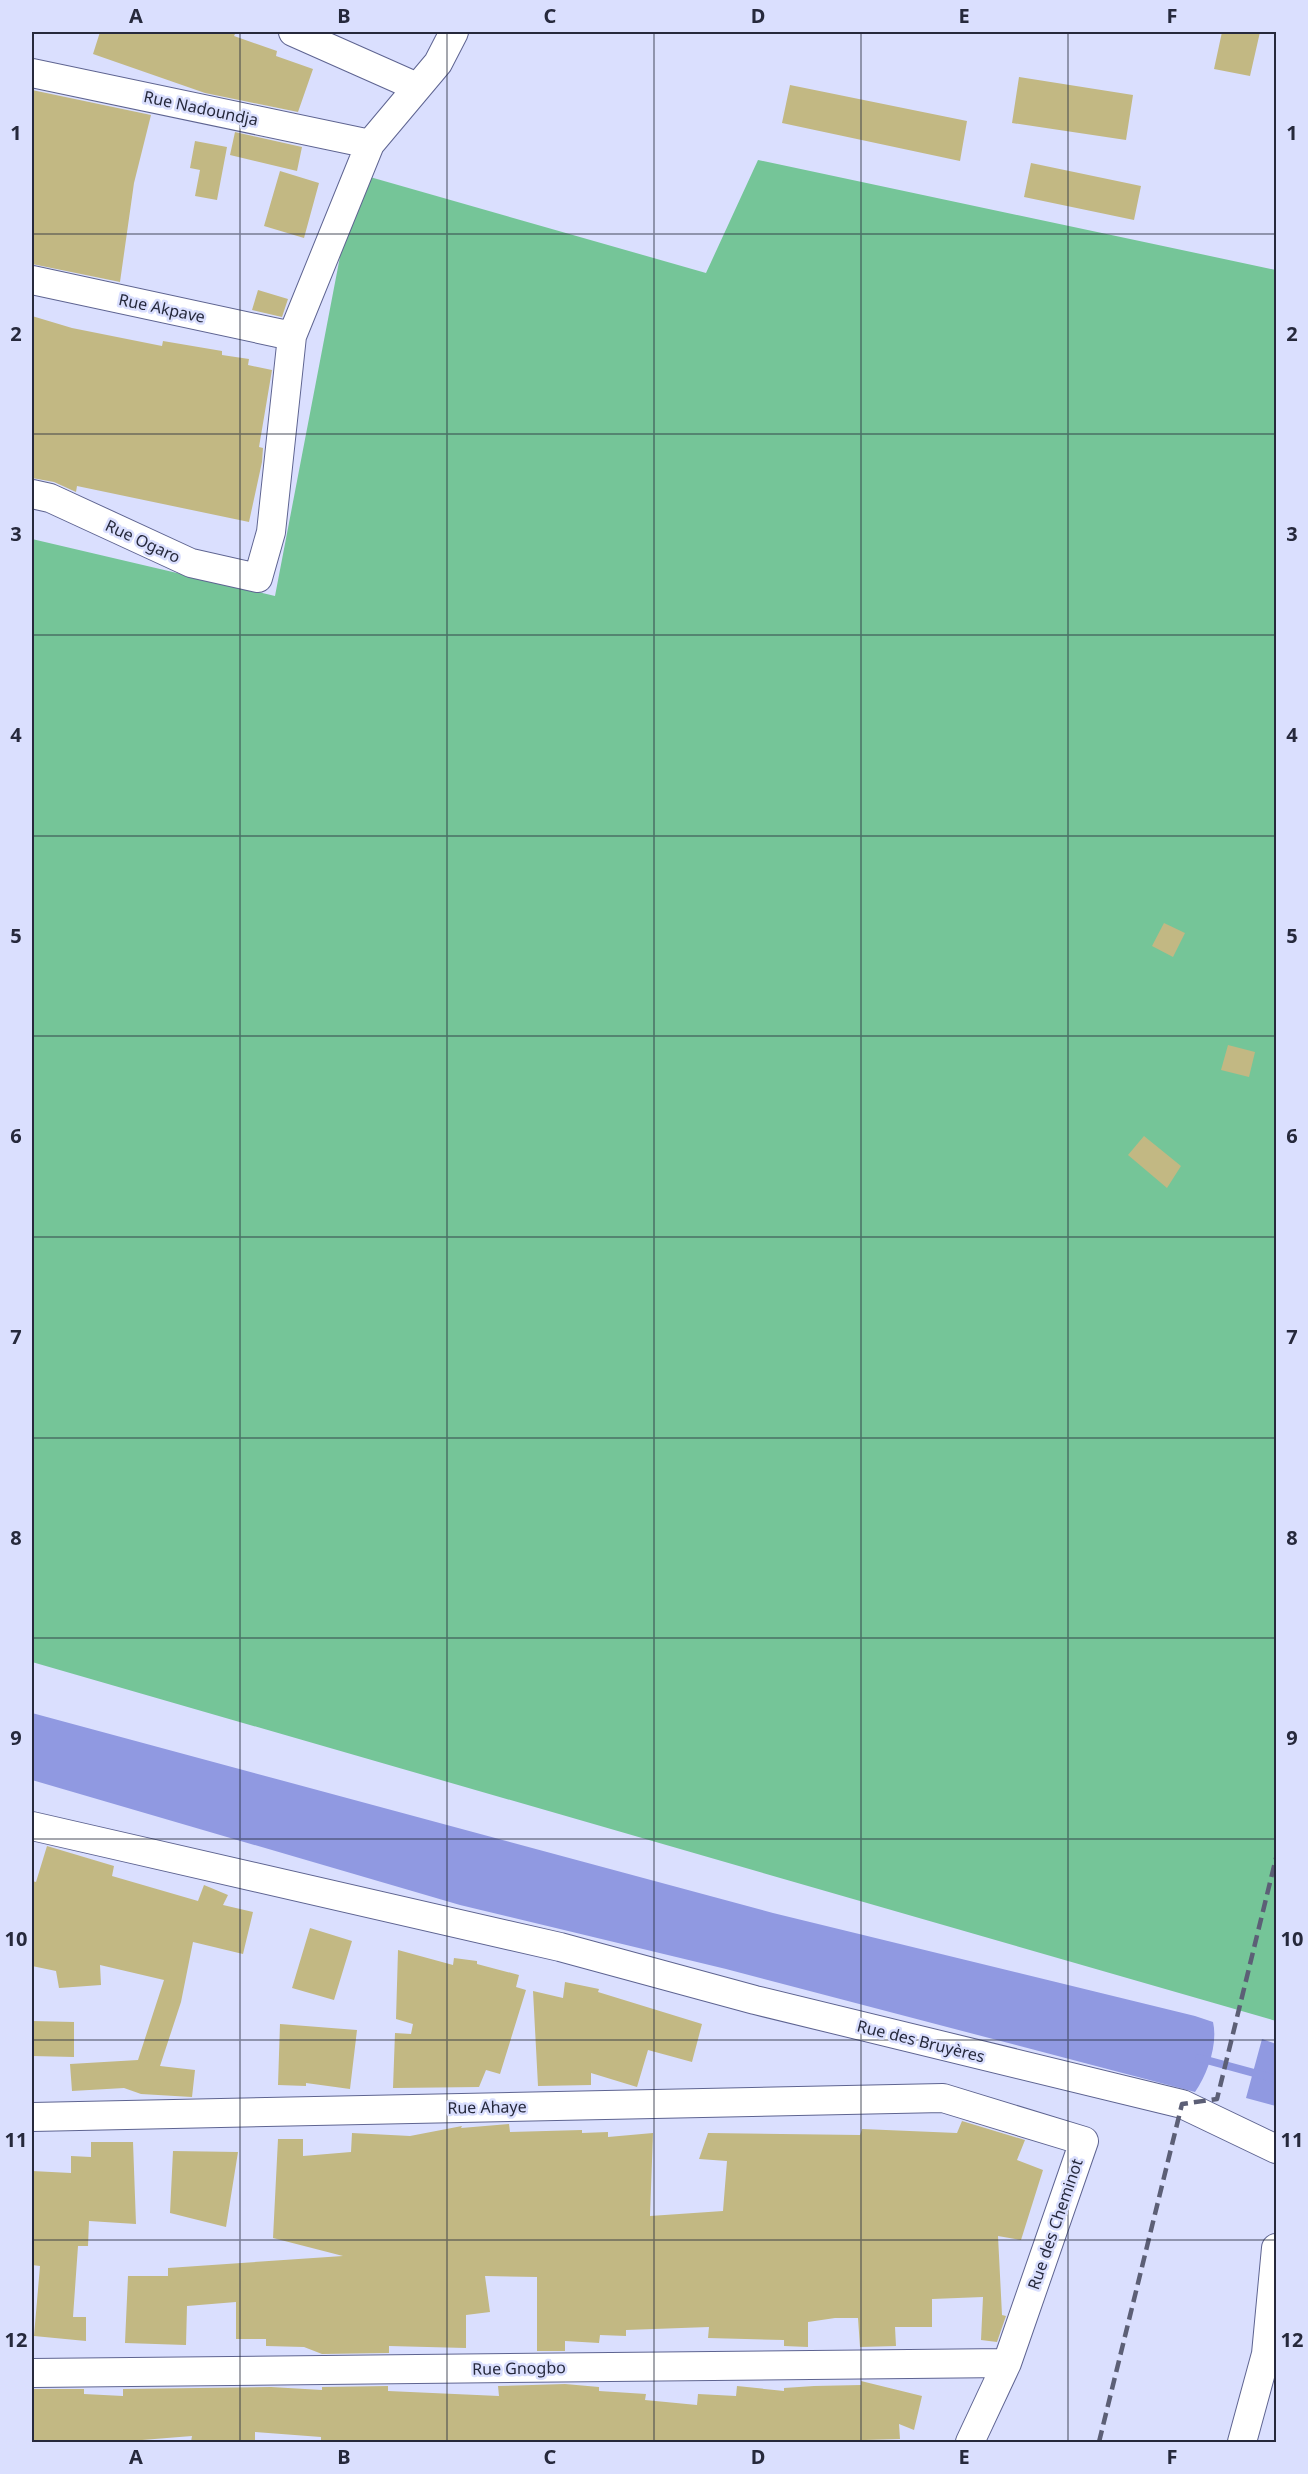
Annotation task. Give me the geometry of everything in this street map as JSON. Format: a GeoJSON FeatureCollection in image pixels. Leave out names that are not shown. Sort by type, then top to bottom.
{"type":"FeatureCollection","features":[{"type":"Feature","properties":{"kind":"street"},"geometry":{"type":"LineString","coordinates":[[293,32],[417,87]]}},
{"type":"Feature","properties":{"kind":"street"},"geometry":{"type":"LineString","coordinates":[[292,336],[370,144],[438,63],[453,32]]}},
{"type":"Feature","properties":{"kind":"street","name":"Rue Nadoundja"},"geometry":{"type":"LineString","coordinates":[[32,73],[370,144]]}},
{"type":"Feature","properties":{"kind":"street","name":"Rue Akpave"},"geometry":{"type":"LineString","coordinates":[[32,280],[292,336]]}},
{"type":"Feature","properties":{"kind":"street","name":"Rue Ogaro"},"geometry":{"type":"LineString","coordinates":[[32,494],[50,498],[191,562],[258,578],[271,532],[292,336]]}},
{"type":"Feature","properties":{"kind":"street","name":"Rue des Bruyères"},"geometry":{"type":"LineString","coordinates":[[32,1826],[560,1947],[755,2000],[1182,2104],[1276,2149]]}},
{"type":"Feature","properties":{"kind":"street","name":"Rue Ahaye"},"geometry":{"type":"LineString","coordinates":[[32,2117],[943,2098]]}},
{"type":"Feature","properties":{"kind":"street","name":"Rue des Cheminot"},"geometry":{"type":"LineString","coordinates":[[943,2098],[1084,2141],[1007,2363],[970,2442]]}},
{"type":"Feature","properties":{"kind":"street"},"geometry":{"type":"LineString","coordinates":[[1242,2442],[1266,2354],[1276,2248]]}},
{"type":"Feature","properties":{"kind":"street","name":"Rue Gnogbo"},"geometry":{"type":"LineString","coordinates":[[32,2373],[1007,2363]]}},
{"type":"Feature","properties":{"kind":"green space"},"geometry":{"type":"Polygon","coordinates":[[[758,160],[1276,270],[1276,2021],[32,1662],[32,539],[275,596],[356,173],[706,273],[758,160]]]}},
{"type":"Feature","properties":{"kind":"water"},"geometry":{"type":"Polygon","coordinates":[[[32,1713],[773,1913],[1195,2016],[1213,2022],[1214,2040],[1211,2058],[1195,2092],[726,1969],[460,1905],[32,1780],[32,1713]]]}},
{"type":"Feature","properties":{"kind":"water"},"geometry":{"type":"Polygon","coordinates":[[[1262,2039],[1276,2044],[1276,2106],[1246,2098],[1262,2039]]]}},
{"type":"Feature","properties":{"kind":"building"},"geometry":{"type":"Polygon","coordinates":[[[100,32],[236,32],[234,36],[277,51],[276,56],[313,69],[298,112],[205,93],[93,54],[100,32]]]}},
{"type":"Feature","properties":{"kind":"building"},"geometry":{"type":"Polygon","coordinates":[[[1222,32],[1260,32],[1250,76],[1214,69],[1222,32]]]}},
{"type":"Feature","properties":{"kind":"building"},"geometry":{"type":"Polygon","coordinates":[[[1019,77],[1133,95],[1126,140],[1012,123],[1019,77]]]}},
{"type":"Feature","properties":{"kind":"building"},"geometry":{"type":"Polygon","coordinates":[[[790,85],[967,121],[960,161],[782,123],[790,85]]]}},
{"type":"Feature","properties":{"kind":"building"},"geometry":{"type":"Polygon","coordinates":[[[32,90],[151,115],[134,183],[120,282],[32,264],[32,90]]]}},
{"type":"Feature","properties":{"kind":"building"},"geometry":{"type":"Polygon","coordinates":[[[235,132],[302,147],[297,171],[230,155],[235,132]]]}},
{"type":"Feature","properties":{"kind":"building"},"geometry":{"type":"Polygon","coordinates":[[[195,141],[227,147],[217,200],[195,196],[200,170],[190,168],[195,141]]]}},
{"type":"Feature","properties":{"kind":"building"},"geometry":{"type":"Polygon","coordinates":[[[1031,163],[1141,186],[1134,220],[1024,197],[1031,163]]]}},
{"type":"Feature","properties":{"kind":"building"},"geometry":{"type":"Polygon","coordinates":[[[280,171],[319,183],[304,238],[264,226],[280,171]]]}},
{"type":"Feature","properties":{"kind":"building"},"geometry":{"type":"Polygon","coordinates":[[[258,290],[288,299],[282,317],[252,310],[258,290]]]}},
{"type":"Feature","properties":{"kind":"building"},"geometry":{"type":"Polygon","coordinates":[[[32,316],[72,328],[162,346],[163,341],[222,351],[222,355],[249,359],[248,365],[272,370],[259,447],[263,448],[262,462],[249,522],[77,486],[76,492],[54,482],[32,478],[32,316]]]}},
{"type":"Feature","properties":{"kind":"building"},"geometry":{"type":"Polygon","coordinates":[[[1164,923],[1185,933],[1173,957],[1152,946],[1164,923]]]}},
{"type":"Feature","properties":{"kind":"building"},"geometry":{"type":"Polygon","coordinates":[[[1228,1045],[1255,1052],[1249,1077],[1221,1070],[1228,1045]]]}},
{"type":"Feature","properties":{"kind":"building"},"geometry":{"type":"Polygon","coordinates":[[[1144,1136],[1181,1166],[1167,1188],[1128,1155],[1144,1136]]]}},
{"type":"Feature","properties":{"kind":"building"},"geometry":{"type":"Polygon","coordinates":[[[47,1846],[114,1866],[112,1876],[198,1901],[204,1885],[228,1895],[223,1905],[253,1912],[243,1954],[193,1942],[181,2002],[160,2066],[195,2070],[192,2097],[141,2094],[124,2088],[72,2091],[70,2064],[138,2060],[164,1980],[100,1965],[101,1985],[59,1988],[56,1971],[32,1966],[32,1881],[36,1882],[47,1846]]]}},
{"type":"Feature","properties":{"kind":"building"},"geometry":{"type":"Polygon","coordinates":[[[310,1928],[352,1941],[334,2000],[292,1988],[310,1928]]]}},
{"type":"Feature","properties":{"kind":"building"},"geometry":{"type":"Polygon","coordinates":[[[398,1950],[453,1965],[454,1958],[477,1961],[477,1964],[519,1975],[516,1987],[526,1990],[500,2074],[486,2070],[479,2087],[393,2088],[395,2033],[411,2034],[413,2024],[396,2019],[398,1950]]]}},
{"type":"Feature","properties":{"kind":"building"},"geometry":{"type":"Polygon","coordinates":[[[565,1982],[599,1989],[598,1992],[702,2024],[692,2062],[648,2050],[637,2087],[591,2073],[591,2085],[538,2086],[533,1991],[563,1998],[565,1982]]]}},
{"type":"Feature","properties":{"kind":"building"},"geometry":{"type":"Polygon","coordinates":[[[32,2021],[74,2022],[74,2057],[32,2056],[32,2021]]]}},
{"type":"Feature","properties":{"kind":"building"},"geometry":{"type":"Polygon","coordinates":[[[280,2024],[357,2030],[350,2089],[306,2083],[306,2086],[278,2085],[280,2024]]]}},
{"type":"Feature","properties":{"kind":"building"},"geometry":{"type":"Polygon","coordinates":[[[962,2121],[1025,2140],[1017,2160],[1043,2170],[1021,2240],[998,2236],[1002,2315],[1006,2316],[997,2342],[981,2340],[983,2297],[932,2299],[932,2327],[895,2327],[896,2346],[860,2347],[858,2318],[835,2318],[808,2322],[808,2347],[784,2346],[784,2340],[708,2338],[709,2327],[626,2330],[626,2336],[600,2335],[599,2343],[565,2341],[565,2351],[537,2351],[537,2277],[485,2276],[490,2312],[466,2315],[466,2348],[389,2346],[389,2353],[322,2354],[304,2347],[266,2346],[266,2339],[236,2339],[236,2302],[187,2306],[186,2345],[125,2343],[128,2276],[168,2276],[168,2268],[343,2256],[273,2238],[278,2139],[303,2139],[303,2156],[351,2152],[352,2133],[410,2136],[462,2126],[461,2128],[509,2124],[510,2132],[582,2130],[582,2133],[608,2132],[608,2137],[653,2133],[650,2216],[723,2211],[727,2161],[699,2159],[708,2133],[860,2135],[862,2129],[957,2133],[962,2121]]]}},
{"type":"Feature","properties":{"kind":"building"},"geometry":{"type":"Polygon","coordinates":[[[91,2142],[133,2142],[136,2224],[89,2221],[88,2246],[78,2246],[73,2317],[86,2317],[86,2341],[34,2336],[40,2266],[32,2265],[32,2171],[71,2173],[71,2156],[91,2157],[91,2142]]]}},
{"type":"Feature","properties":{"kind":"building"},"geometry":{"type":"Polygon","coordinates":[[[173,2151],[238,2152],[226,2227],[170,2213],[173,2151]]]}},
{"type":"Feature","properties":{"kind":"building"},"geometry":{"type":"Polygon","coordinates":[[[861,2381],[922,2396],[914,2430],[899,2424],[900,2439],[865,2440],[865,2442],[642,2440],[642,2442],[321,2442],[321,2437],[255,2432],[255,2442],[191,2442],[192,2436],[142,2440],[142,2442],[32,2442],[32,2389],[84,2389],[84,2394],[123,2396],[123,2389],[271,2387],[322,2390],[322,2387],[388,2386],[388,2391],[499,2396],[498,2386],[565,2384],[599,2387],[599,2391],[646,2394],[645,2400],[697,2405],[698,2394],[736,2396],[737,2386],[784,2391],[784,2388],[861,2385],[861,2381]]]}},
{"type":"Feature","properties":{"kind":"waterway"},"geometry":{"type":"LineString","coordinates":[[1199,2058],[1276,2079]]}},
{"type":"Feature","properties":{"kind":"railway"},"geometry":{"type":"LineString","coordinates":[[1099,2442],[1182,2104],[1217,2099],[1276,1858]]}}]}
